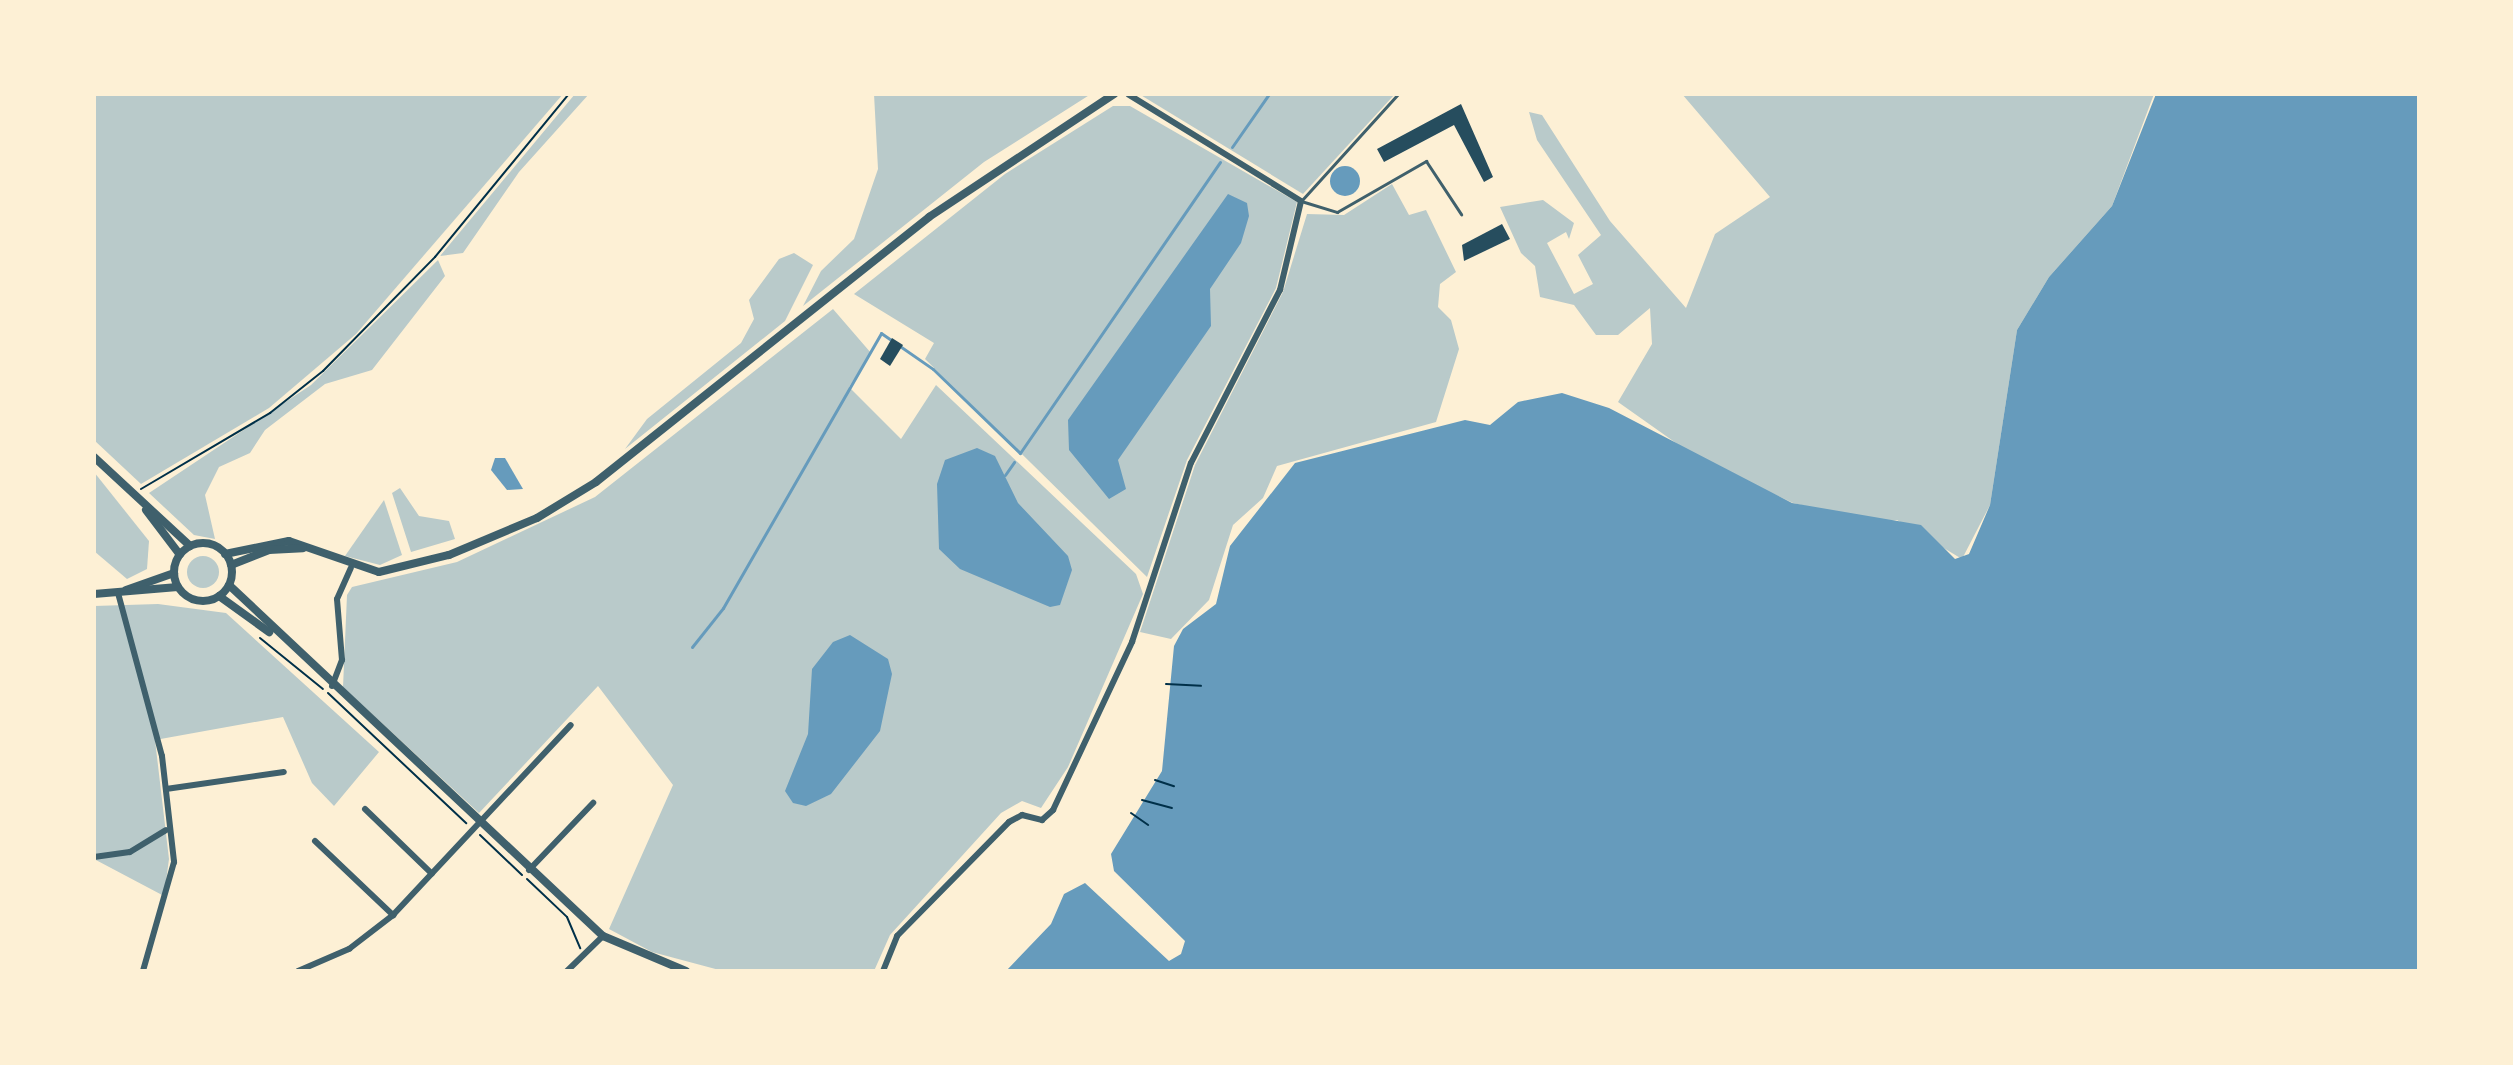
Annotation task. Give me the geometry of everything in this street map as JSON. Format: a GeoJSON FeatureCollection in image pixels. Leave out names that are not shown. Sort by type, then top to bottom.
{"type":"FeatureCollection","features":[{"type":"Feature","properties":{"kind":"street"},"geometry":{"type":"LineString","coordinates":[[225,554],[272,541],[311,548],[351,568],[409,568],[500,535],[568,499],[929,217],[1114,94]]}},
{"type":"Feature","properties":{"kind":"street"},"geometry":{"type":"LineString","coordinates":[[883,971],[897,936],[1009,822],[1022,815],[1042,820],[1061,797],[1132,642],[1191,463],[1280,290],[1301,201],[1128,94]]}},
{"type":"Feature","properties":{"kind":"street"},"geometry":{"type":"LineString","coordinates":[[94,457],[190,546]]}},
{"type":"Feature","properties":{"kind":"street"},"geometry":{"type":"LineString","coordinates":[[133,493],[180,555]]}},
{"type":"Feature","properties":{"kind":"street"},"geometry":{"type":"LineString","coordinates":[[94,594],[178,587],[200,601],[219,596],[229,585],[231,565],[225,554],[209,544],[190,546],[180,555],[174,573],[178,587]]}},
{"type":"Feature","properties":{"kind":"street"},"geometry":{"type":"LineString","coordinates":[[231,565],[269,550],[311,548]]}},
{"type":"Feature","properties":{"kind":"street"},"geometry":{"type":"LineString","coordinates":[[332,686],[342,660],[337,599],[351,568]]}},
{"type":"Feature","properties":{"kind":"street"},"geometry":{"type":"LineString","coordinates":[[118,593],[174,573]]}},
{"type":"Feature","properties":{"kind":"street"},"geometry":{"type":"LineString","coordinates":[[229,585],[285,644],[475,826],[603,936],[686,971]]}},
{"type":"Feature","properties":{"kind":"street"},"geometry":{"type":"LineString","coordinates":[[118,593],[166,789],[166,830],[174,883],[143,971]]}},
{"type":"Feature","properties":{"kind":"street"},"geometry":{"type":"LineString","coordinates":[[219,596],[285,644]]}},
{"type":"Feature","properties":{"kind":"street"},"geometry":{"type":"LineString","coordinates":[[298,971],[349,949],[393,915],[571,725]]}},
{"type":"Feature","properties":{"kind":"street"},"geometry":{"type":"LineString","coordinates":[[166,789],[284,772]]}},
{"type":"Feature","properties":{"kind":"street"},"geometry":{"type":"LineString","coordinates":[[529,870],[593,803]]}},
{"type":"Feature","properties":{"kind":"street"},"geometry":{"type":"LineString","coordinates":[[365,809],[432,874]]}},
{"type":"Feature","properties":{"kind":"street"},"geometry":{"type":"LineString","coordinates":[[94,857],[130,852],[166,830]]}},
{"type":"Feature","properties":{"kind":"street"},"geometry":{"type":"LineString","coordinates":[[315,841],[393,915]]}},
{"type":"Feature","properties":{"kind":"street"},"geometry":{"type":"LineString","coordinates":[[567,971],[603,936]]}},
{"type":"Feature","properties":{"kind":"lane"},"geometry":{"type":"LineString","coordinates":[[1398,94],[1301,201],[1337,212],[1426,161],[1461,214]]}},
{"type":"Feature","properties":{"kind":"path"},"geometry":{"type":"LineString","coordinates":[[133,493],[270,413],[323,371],[426,267],[569,94]]}},
{"type":"Feature","properties":{"kind":"path"},"geometry":{"type":"LineString","coordinates":[[257,635],[475,826],[567,917],[586,955]]}},
{"type":"Feature","properties":{"kind":"path"},"geometry":{"type":"LineString","coordinates":[[1166,684],[1201,686]]}},
{"type":"Feature","properties":{"kind":"path"},"geometry":{"type":"LineString","coordinates":[[1155,780],[1174,786]]}},
{"type":"Feature","properties":{"kind":"path"},"geometry":{"type":"LineString","coordinates":[[1142,800],[1172,808]]}},
{"type":"Feature","properties":{"kind":"path"},"geometry":{"type":"LineString","coordinates":[[1131,813],[1148,825]]}},
{"type":"Feature","properties":{"kind":"shaded area"},"geometry":{"type":"Polygon","coordinates":[[[94,94],[563,94],[356,334],[269,408],[141,484],[94,440],[94,94]]]}},
{"type":"Feature","properties":{"kind":"shaded area"},"geometry":{"type":"Polygon","coordinates":[[[575,94],[589,94],[519,172],[463,253],[440,256],[575,94]]]}},
{"type":"Feature","properties":{"kind":"shaded area"},"geometry":{"type":"Polygon","coordinates":[[[874,94],[1091,94],[984,162],[803,306],[821,271],[854,239],[878,169],[874,94]]]}},
{"type":"Feature","properties":{"kind":"shaded area"},"geometry":{"type":"Polygon","coordinates":[[[1139,94],[1395,94],[1303,194],[1139,94]]]}},
{"type":"Feature","properties":{"kind":"shaded area"},"geometry":{"type":"Polygon","coordinates":[[[1682,94],[2154,94],[2112,206],[2049,277],[2017,330],[1990,505],[1962,559],[1897,520],[1876,523],[1793,503],[1700,460],[1618,402],[1652,344],[1650,308],[1618,335],[1596,335],[1574,305],[1540,297],[1535,266],[1521,253],[1500,207],[1543,200],[1574,223],[1569,239],[1566,232],[1547,243],[1574,294],[1593,284],[1578,255],[1601,235],[1537,140],[1529,112],[1542,115],[1610,221],[1686,308],[1715,234],[1770,197],[1682,94]]]}},
{"type":"Feature","properties":{"kind":"shaded area"},"geometry":{"type":"Polygon","coordinates":[[[1113,106],[1130,106],[1297,202],[1276,288],[1187,460],[1147,577],[925,359],[934,343],[854,294],[1005,174],[1113,106]]]}},
{"type":"Feature","properties":{"kind":"shaded area"},"geometry":{"type":"Polygon","coordinates":[[[1392,184],[1409,215],[1426,210],[1456,272],[1440,284],[1438,307],[1451,320],[1459,349],[1436,422],[1277,466],[1263,498],[1233,525],[1209,600],[1171,639],[1140,632],[1195,465],[1283,292],[1307,214],[1344,215],[1392,184]]]}},
{"type":"Feature","properties":{"kind":"shaded area"},"geometry":{"type":"Polygon","coordinates":[[[794,253],[813,265],[785,321],[625,449],[647,419],[741,343],[754,319],[749,300],[779,259],[794,253]]]}},
{"type":"Feature","properties":{"kind":"shaded area"},"geometry":{"type":"Polygon","coordinates":[[[438,260],[445,276],[372,370],[325,384],[265,430],[250,453],[219,467],[205,495],[215,539],[194,535],[149,493],[311,385],[438,260]]]}},
{"type":"Feature","properties":{"kind":"shaded area"},"geometry":{"type":"Polygon","coordinates":[[[833,309],[871,353],[849,387],[901,439],[936,385],[1136,574],[1143,594],[1068,767],[1041,808],[1022,801],[1001,813],[890,935],[874,971],[723,971],[652,952],[609,929],[673,785],[598,686],[479,813],[343,687],[347,595],[352,587],[457,562],[595,497],[833,309]]]}},
{"type":"Feature","properties":{"kind":"shaded area"},"geometry":{"type":"Polygon","coordinates":[[[94,472],[149,541],[147,569],[127,579],[94,551],[94,472]]]}},
{"type":"Feature","properties":{"kind":"shaded area"},"geometry":{"type":"Polygon","coordinates":[[[400,488],[419,516],[449,521],[455,539],[411,552],[392,493],[400,488]]]}},
{"type":"Feature","properties":{"kind":"shaded area"},"geometry":{"type":"Polygon","coordinates":[[[384,500],[402,555],[380,565],[345,556],[384,500]]]}},
{"type":"Feature","properties":{"kind":"shaded area"},"geometry":{"type":"Polygon","coordinates":[[[203,556],[215,560],[219,572],[215,584],[203,588],[191,584],[187,572],[191,560],[203,556]]]}},
{"type":"Feature","properties":{"kind":"shaded area"},"geometry":{"type":"Polygon","coordinates":[[[158,604],[226,613],[379,752],[334,806],[312,783],[283,717],[155,740],[169,859],[164,896],[94,859],[94,606],[158,604]]]}},
{"type":"Feature","properties":{"kind":"water"},"geometry":{"type":"Polygon","coordinates":[[[2156,94],[2419,94],[2419,971],[1006,971],[1051,924],[1064,894],[1085,883],[1169,961],[1181,954],[1185,941],[1114,871],[1111,854],[1162,771],[1174,646],[1183,629],[1216,604],[1230,546],[1295,463],[1465,420],[1490,425],[1518,402],[1562,393],[1609,408],[1792,503],[1921,525],[1955,559],[1969,554],[1990,505],[2017,330],[2049,277],[2112,206],[2156,94]]]}},
{"type":"Feature","properties":{"kind":"water"},"geometry":{"type":"Polygon","coordinates":[[[1345,166],[1351,167],[1359,175],[1359,187],[1351,195],[1345,196],[1339,195],[1331,187],[1330,181],[1331,175],[1339,167],[1345,166]]]}},
{"type":"Feature","properties":{"kind":"water"},"geometry":{"type":"Polygon","coordinates":[[[1228,194],[1247,203],[1249,216],[1241,243],[1210,289],[1211,326],[1118,460],[1126,489],[1109,499],[1069,450],[1068,420],[1228,194]]]}},
{"type":"Feature","properties":{"kind":"water"},"geometry":{"type":"Polygon","coordinates":[[[977,448],[995,456],[1018,503],[1068,556],[1072,570],[1060,605],[1050,607],[960,569],[939,549],[937,484],[945,460],[977,448]]]}},
{"type":"Feature","properties":{"kind":"water"},"geometry":{"type":"Polygon","coordinates":[[[495,458],[505,458],[523,489],[507,490],[491,470],[495,458]]]}},
{"type":"Feature","properties":{"kind":"water"},"geometry":{"type":"Polygon","coordinates":[[[850,635],[888,659],[892,674],[880,731],[831,794],[806,806],[793,803],[785,791],[808,734],[812,669],[833,642],[850,635]]]}},
{"type":"Feature","properties":{"kind":"building"},"geometry":{"type":"Polygon","coordinates":[[[1461,104],[1493,177],[1484,182],[1454,125],[1384,162],[1377,149],[1461,104]]]}},
{"type":"Feature","properties":{"kind":"building"},"geometry":{"type":"Polygon","coordinates":[[[1502,224],[1510,239],[1464,261],[1462,245],[1502,224]]]}},
{"type":"Feature","properties":{"kind":"building"},"geometry":{"type":"Polygon","coordinates":[[[892,338],[903,345],[890,366],[880,359],[892,338]]]}},
{"type":"Feature","properties":{"kind":"waterway"},"geometry":{"type":"LineString","coordinates":[[1232,147],[1269,94]]}},
{"type":"Feature","properties":{"kind":"waterway"},"geometry":{"type":"LineString","coordinates":[[692,647],[723,608],[881,333],[933,369],[1020,453],[1220,162]]}},
{"type":"Feature","properties":{"kind":"waterway"},"geometry":{"type":"LineString","coordinates":[[1005,475],[1014,462]]}}]}
